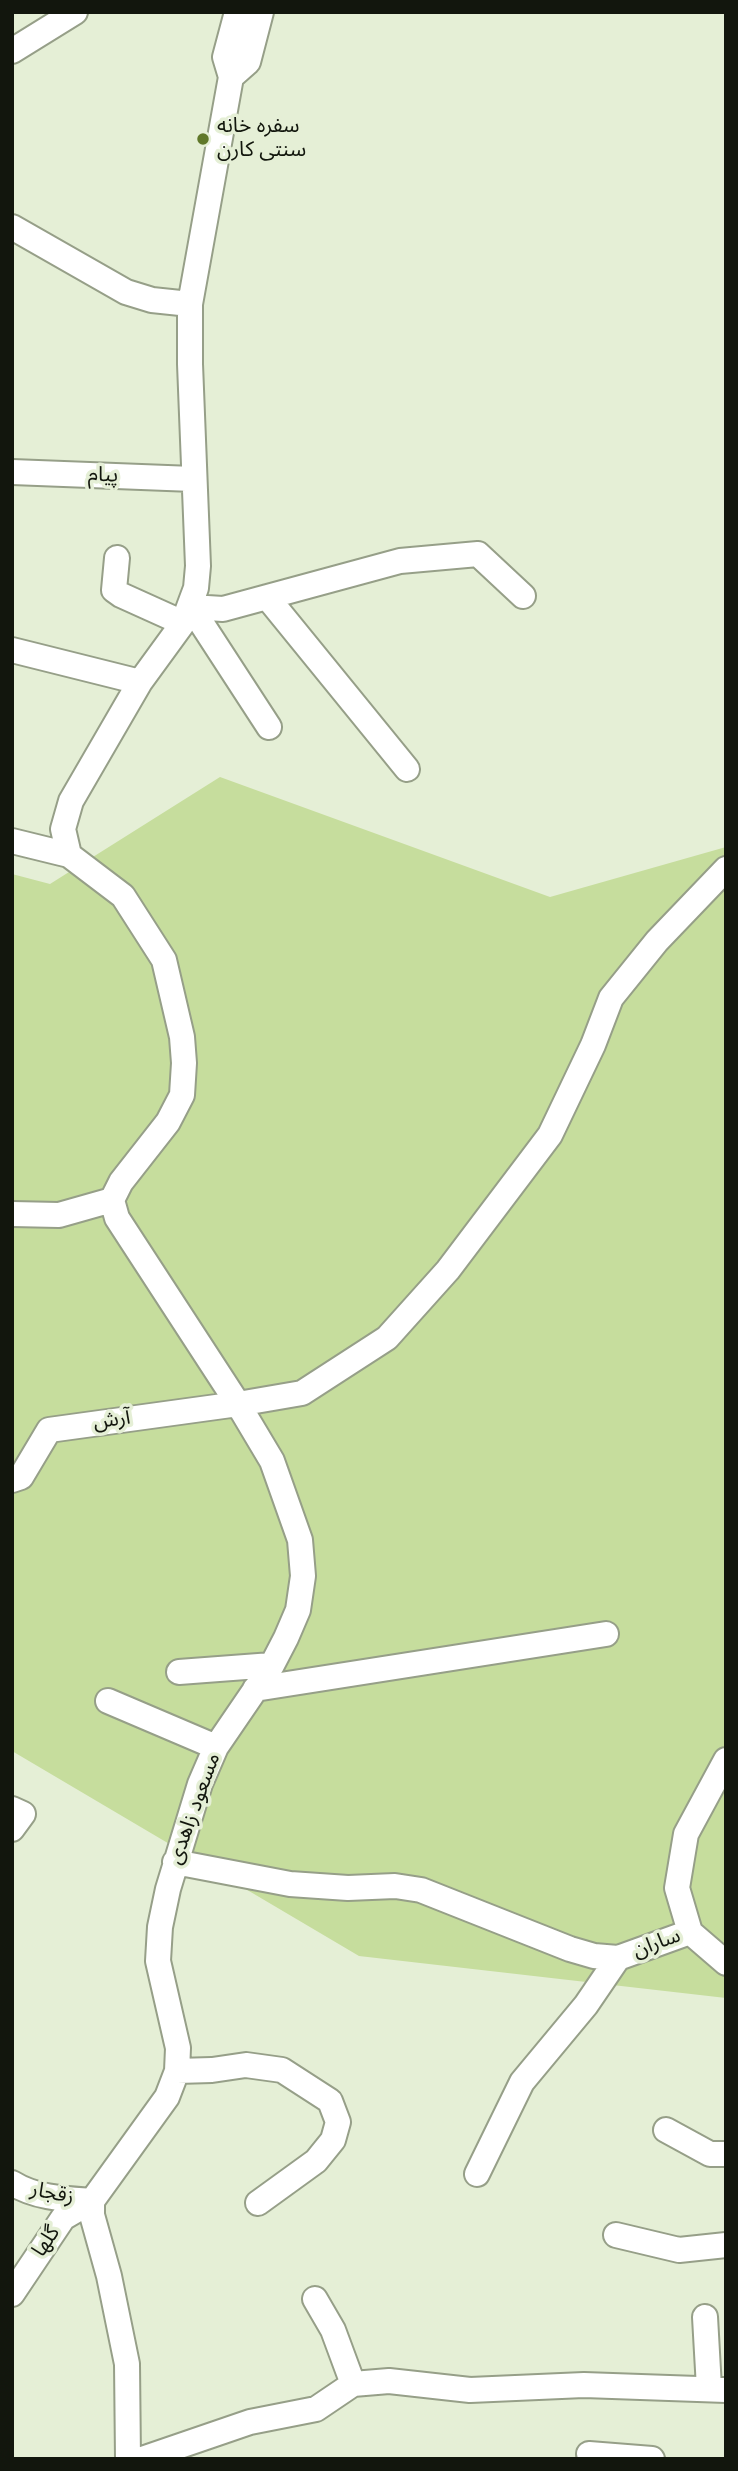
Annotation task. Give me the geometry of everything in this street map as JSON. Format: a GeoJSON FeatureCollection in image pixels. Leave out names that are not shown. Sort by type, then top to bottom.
{"type":"FeatureCollection","features":[{"type":"Feature","properties":{"kind":"street"},"geometry":{"type":"LineString","coordinates":[[12,51],[75,12]]}},
{"type":"Feature","properties":{"kind":"street"},"geometry":{"type":"LineString","coordinates":[[69,855],[63,829],[71,801],[140,682],[187,615],[196,588],[198,566],[193,479],[190,304],[231,77],[225,57],[237,12]]}},
{"type":"Feature","properties":{"kind":"street"},"geometry":{"type":"LineString","coordinates":[[231,77],[248,62],[261,12]]}},
{"type":"Feature","properties":{"kind":"street"},"geometry":{"type":"LineString","coordinates":[[12,228],[126,292],[152,300],[190,304]]}},
{"type":"Feature","properties":{"kind":"street","name":"پیام"},"geometry":{"type":"LineString","coordinates":[[12,472],[193,479]]}},
{"type":"Feature","properties":{"kind":"street"},"geometry":{"type":"LineString","coordinates":[[117,558],[114,590],[121,595],[187,615],[223,609],[400,561],[478,554],[523,596]]}},
{"type":"Feature","properties":{"kind":"street"},"geometry":{"type":"LineString","coordinates":[[267,597],[407,769]]}},
{"type":"Feature","properties":{"kind":"street"},"geometry":{"type":"LineString","coordinates":[[187,615],[269,727]]}},
{"type":"Feature","properties":{"kind":"street"},"geometry":{"type":"LineString","coordinates":[[12,650],[140,682]]}},
{"type":"Feature","properties":{"kind":"street"},"geometry":{"type":"LineString","coordinates":[[12,841],[69,855],[122,897],[164,960],[182,1037],[184,1063],[182,1095],[168,1122],[121,1182],[112,1200],[60,1215],[12,1214]]}},
{"type":"Feature","properties":{"kind":"street","name":"آرش"},"geometry":{"type":"LineString","coordinates":[[12,1480],[20,1477],[50,1430],[302,1393],[387,1338],[447,1270],[550,1135],[593,1045],[611,998],[657,941],[726,869]]}},
{"type":"Feature","properties":{"kind":"street","name":"مسعود زاهدی"},"geometry":{"type":"LineString","coordinates":[[92,2201],[167,2097],[177,2071],[178,2048],[158,1961],[160,1927],[174,1862],[200,1784],[216,1747],[272,1665],[298,1610],[303,1576],[300,1540],[272,1461],[117,1218],[112,1200]]}},
{"type":"Feature","properties":{"kind":"street"},"geometry":{"type":"LineString","coordinates":[[255,1689],[606,1634]]}},
{"type":"Feature","properties":{"kind":"street"},"geometry":{"type":"LineString","coordinates":[[179,1671],[272,1665]]}},
{"type":"Feature","properties":{"kind":"street"},"geometry":{"type":"LineString","coordinates":[[108,1701],[216,1747]]}},
{"type":"Feature","properties":{"kind":"street"},"geometry":{"type":"LineString","coordinates":[[690,1932],[677,1888],[686,1834],[726,1760]]}},
{"type":"Feature","properties":{"kind":"street"},"geometry":{"type":"LineString","coordinates":[[174,1862],[290,1884],[348,1888],[395,1886],[421,1890],[570,1949],[594,1956],[618,1958],[586,2005],[522,2082],[477,2174]]}},
{"type":"Feature","properties":{"kind":"street","name":"ساران"},"geometry":{"type":"LineString","coordinates":[[618,1958],[690,1932],[726,1963]]}},
{"type":"Feature","properties":{"kind":"street"},"geometry":{"type":"LineString","coordinates":[[177,2071],[246,2065],[282,2070],[330,2101],[338,2122],[333,2140],[316,2161],[258,2203]]}},
{"type":"Feature","properties":{"kind":"street"},"geometry":{"type":"LineString","coordinates":[[666,2130],[710,2154],[726,2154]]}},
{"type":"Feature","properties":{"kind":"street","name":"زقجار"},"geometry":{"type":"LineString","coordinates":[[12,2183],[24,2190],[55,2198],[92,2201]]}},
{"type":"Feature","properties":{"kind":"street"},"geometry":{"type":"LineString","coordinates":[[92,2201],[92,2215],[110,2276],[127,2364],[128,2459]]}},
{"type":"Feature","properties":{"kind":"street","name":"گلها"},"geometry":{"type":"LineString","coordinates":[[12,2294],[63,2218],[92,2201]]}},
{"type":"Feature","properties":{"kind":"street"},"geometry":{"type":"LineString","coordinates":[[616,2235],[679,2250],[726,2245]]}},
{"type":"Feature","properties":{"kind":"street"},"geometry":{"type":"LineString","coordinates":[[315,2299],[333,2330],[353,2384]]}},
{"type":"Feature","properties":{"kind":"street"},"geometry":{"type":"LineString","coordinates":[[142,2459],[250,2423],[316,2409],[353,2384],[389,2381],[470,2390],[584,2385],[717,2389],[705,2316]]}},
{"type":"Feature","properties":{"kind":"street"},"geometry":{"type":"LineString","coordinates":[[589,2454],[652,2459]]}},
{"type":"Feature","properties":{"kind":"green space"},"geometry":{"type":"Polygon","coordinates":[[[220,777],[550,897],[726,847],[726,1998],[359,1956],[12,1751],[12,874],[50,884],[220,777]]]}},
{"type":"Feature","properties":{"kind":"place","name":"سفره خانه سنتی کارن"},"geometry":{"type":"Point","coordinates":[203,139]}}]}
